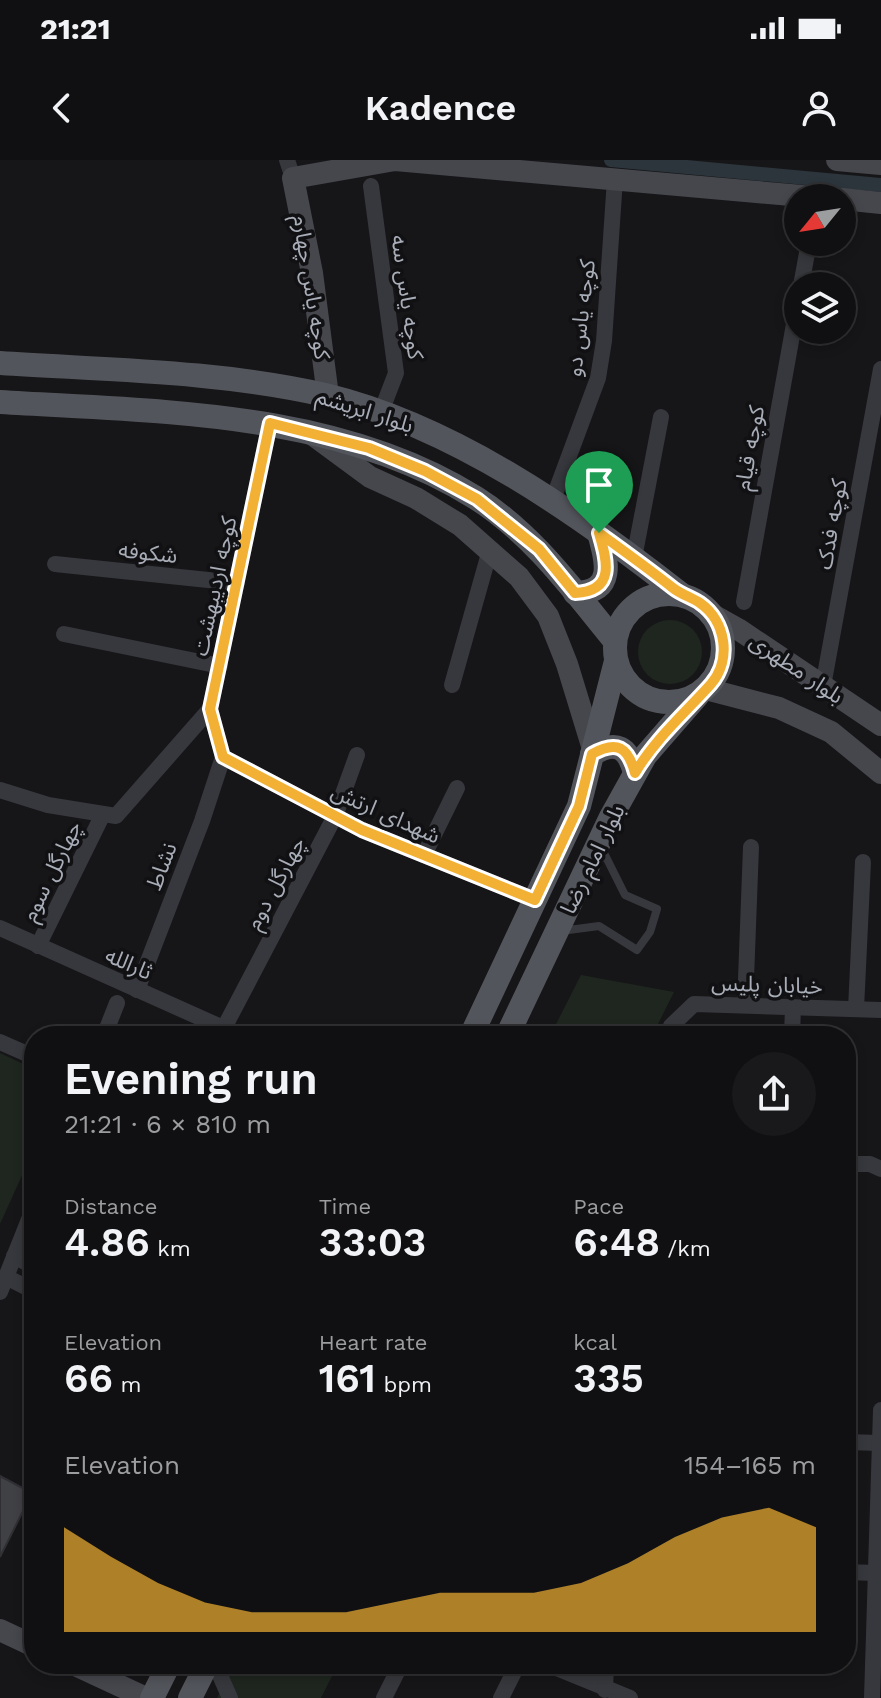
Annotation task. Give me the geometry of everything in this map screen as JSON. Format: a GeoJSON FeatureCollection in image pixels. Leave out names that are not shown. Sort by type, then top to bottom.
{"type":"FeatureCollection","features":[{"type":"Feature","properties":{"kind":"main road","name":"بلوار ابریشم"},"geometry":{"type":"LineString","coordinates":[[0,363],[259,383],[328,396],[381,412],[497,466],[599,533],[682,595]]}},
{"type":"Feature","properties":{"kind":"main road","name":"بلوار ابریشم"},"geometry":{"type":"LineString","coordinates":[[0,402],[270,423],[369,448],[425,471],[477,499],[539,549],[616,651]]}},
{"type":"Feature","properties":{"kind":"main road"},"geometry":{"type":"LineString","coordinates":[[575,593],[588,593],[599,586],[606,573],[607,562],[599,533]]}},
{"type":"Feature","properties":{"kind":"main road"},"geometry":{"type":"LineString","coordinates":[[664,594],[682,595],[699,602],[713,615],[721,631],[724,649],[721,667],[712,683],[702,692],[682,702],[665,703],[648,699],[628,684],[616,651],[620,624],[631,609],[646,599],[664,594]]}},
{"type":"Feature","properties":{"kind":"main road","name":"بلوار امام رضا"},"geometry":{"type":"LineString","coordinates":[[476,1026],[579,806],[616,651]]}},
{"type":"Feature","properties":{"kind":"main road","name":"بلوار امام رضا"},"geometry":{"type":"LineString","coordinates":[[512,1026],[635,773],[645,756],[702,692]]}},
{"type":"Feature","properties":{"kind":"main road"},"geometry":{"type":"LineString","coordinates":[[592,751],[620,747],[627,753],[635,773]]}},
{"type":"Feature","properties":{"kind":"main road"},"geometry":{"type":"LineString","coordinates":[[152,1698],[164,1674]]}},
{"type":"Feature","properties":{"kind":"main road"},"geometry":{"type":"LineString","coordinates":[[190,1698],[202,1674]]}},
{"type":"Feature","properties":{"kind":"street"},"geometry":{"type":"LineString","coordinates":[[290,169],[395,160],[784,195]]}},
{"type":"Feature","properties":{"kind":"street"},"geometry":{"type":"LineString","coordinates":[[837,160],[881,164]]}},
{"type":"Feature","properties":{"kind":"street","name":"کوچه یاس چهارم"},"geometry":{"type":"LineString","coordinates":[[290,169],[312,273],[328,396]]}},
{"type":"Feature","properties":{"kind":"street","name":"کوچه یاس دو"},"geometry":{"type":"LineString","coordinates":[[552,502],[598,378],[604,341],[615,179]]}},
{"type":"Feature","properties":{"kind":"street","name":"کوچه یاس سه"},"geometry":{"type":"LineString","coordinates":[[371,186],[396,373],[381,412]]}},
{"type":"Feature","properties":{"kind":"street"},"geometry":{"type":"LineString","coordinates":[[856,200],[881,203]]}},
{"type":"Feature","properties":{"kind":"street","name":"کوچه قیام"},"geometry":{"type":"LineString","coordinates":[[744,602],[790,344]]}},
{"type":"Feature","properties":{"kind":"street","name":"کوچه فدک"},"geometry":{"type":"LineString","coordinates":[[823,686],[881,369]]}},
{"type":"Feature","properties":{"kind":"street"},"geometry":{"type":"LineString","coordinates":[[634,558],[661,417]]}},
{"type":"Feature","properties":{"kind":"street","name":"کوچه اردیبهشت"},"geometry":{"type":"LineString","coordinates":[[223,757],[210,709],[270,423]]}},
{"type":"Feature","properties":{"kind":"street"},"geometry":{"type":"LineString","coordinates":[[312,435],[370,477],[416,498],[460,525],[519,577],[548,616],[567,664],[592,751]]}},
{"type":"Feature","properties":{"kind":"street"},"geometry":{"type":"LineString","coordinates":[[452,685],[490,550]]}},
{"type":"Feature","properties":{"kind":"street","name":"شکوفه"},"geometry":{"type":"LineString","coordinates":[[55,564],[237,583]]}},
{"type":"Feature","properties":{"kind":"street","name":"بلوار مطهری"},"geometry":{"type":"LineString","coordinates":[[713,615],[877,717]]}},
{"type":"Feature","properties":{"kind":"street"},"geometry":{"type":"LineString","coordinates":[[64,634],[220,666]]}},
{"type":"Feature","properties":{"kind":"street","name":"بلوار مطهری"},"geometry":{"type":"LineString","coordinates":[[702,692],[779,708],[831,732],[881,773]]}},
{"type":"Feature","properties":{"kind":"street"},"geometry":{"type":"LineString","coordinates":[[0,790],[48,805],[116,816],[210,709]]}},
{"type":"Feature","properties":{"kind":"street","name":"چهارگل دوم"},"geometry":{"type":"LineString","coordinates":[[225,1026],[335,816],[357,755]]}},
{"type":"Feature","properties":{"kind":"street","name":"شهدای ارتش"},"geometry":{"type":"LineString","coordinates":[[223,757],[335,816],[535,900]]}},
{"type":"Feature","properties":{"kind":"street","name":"نشاط"},"geometry":{"type":"LineString","coordinates":[[137,990],[202,821],[223,757]]}},
{"type":"Feature","properties":{"kind":"street"},"geometry":{"type":"LineString","coordinates":[[424,855],[457,788]]}},
{"type":"Feature","properties":{"kind":"street","name":"چهارگل سوم"},"geometry":{"type":"LineString","coordinates":[[38,946],[103,814]]}},
{"type":"Feature","properties":{"kind":"street"},"geometry":{"type":"LineString","coordinates":[[745,1005],[751,847]]}},
{"type":"Feature","properties":{"kind":"street"},"geometry":{"type":"LineString","coordinates":[[856,1009],[863,862]]}},
{"type":"Feature","properties":{"kind":"street","name":"ثارالله"},"geometry":{"type":"LineString","coordinates":[[0,928],[219,1026]]}},
{"type":"Feature","properties":{"kind":"street"},"geometry":{"type":"LineString","coordinates":[[108,1026],[117,1003]]}},
{"type":"Feature","properties":{"kind":"street","name":"خیابان پلیس"},"geometry":{"type":"LineString","coordinates":[[671,1026],[694,1004],[881,1010]]}},
{"type":"Feature","properties":{"kind":"street"},"geometry":{"type":"LineString","coordinates":[[792,1026],[793,1007]]}},
{"type":"Feature","properties":{"kind":"street"},"geometry":{"type":"LineString","coordinates":[[0,1042],[24,1053]]}},
{"type":"Feature","properties":{"kind":"street"},"geometry":{"type":"LineString","coordinates":[[856,1164],[870,1164],[881,1169]]}},
{"type":"Feature","properties":{"kind":"street"},"geometry":{"type":"LineString","coordinates":[[24,1232],[3,1285],[24,1289]]}},
{"type":"Feature","properties":{"kind":"street"},"geometry":{"type":"LineString","coordinates":[[14,1256],[24,1262]]}},
{"type":"Feature","properties":{"kind":"street"},"geometry":{"type":"LineString","coordinates":[[872,1698],[881,1410]]}},
{"type":"Feature","properties":{"kind":"street"},"geometry":{"type":"LineString","coordinates":[[856,1442],[880,1443]]}},
{"type":"Feature","properties":{"kind":"street"},"geometry":{"type":"LineString","coordinates":[[856,1572],[876,1573]]}},
{"type":"Feature","properties":{"kind":"street"},"geometry":{"type":"LineString","coordinates":[[0,1630],[24,1641]]}},
{"type":"Feature","properties":{"kind":"street"},"geometry":{"type":"LineString","coordinates":[[94,1674],[146,1698]]}},
{"type":"Feature","properties":{"kind":"street"},"geometry":{"type":"LineString","coordinates":[[219,1674],[230,1698]]}},
{"type":"Feature","properties":{"kind":"street"},"geometry":{"type":"LineString","coordinates":[[384,1698],[396,1674]]}},
{"type":"Feature","properties":{"kind":"street"},"geometry":{"type":"LineString","coordinates":[[501,1698],[513,1674]]}},
{"type":"Feature","properties":{"kind":"street"},"geometry":{"type":"LineString","coordinates":[[570,1674],[617,1695]]}},
{"type":"Feature","properties":{"kind":"street"},"geometry":{"type":"LineString","coordinates":[[610,1674],[617,1695]]}},
{"type":"Feature","properties":{"kind":"lane"},"geometry":{"type":"LineString","coordinates":[[556,932],[599,926],[637,950],[650,932],[657,909],[625,895],[599,842]]}},
{"type":"Feature","properties":{"kind":"shaded area"},"geometry":{"type":"Polygon","coordinates":[[[670,620],[688,626],[696,634],[702,652],[696,670],[688,678],[670,684],[652,678],[644,670],[638,652],[644,634],[652,626],[670,620]]]}},
{"type":"Feature","properties":{"kind":"shaded area"},"geometry":{"type":"Polygon","coordinates":[[[581,975],[674,992],[657,1026],[555,1026],[581,975]]]}},
{"type":"Feature","properties":{"kind":"shaded area"},"geometry":{"type":"Polygon","coordinates":[[[0,1053],[24,1064],[24,1171],[0,1224],[0,1053]]]}},
{"type":"Feature","properties":{"kind":"shaded area"},"geometry":{"type":"Polygon","coordinates":[[[229,1674],[333,1674],[321,1698],[217,1698],[229,1674]]]}},
{"type":"Feature","properties":{"kind":"building"},"geometry":{"type":"Polygon","coordinates":[[[0,1476],[24,1489],[24,1509],[0,1557],[0,1476]]]}},
{"type":"Feature","properties":{"kind":"waterway"},"geometry":{"type":"LineString","coordinates":[[611,160],[881,185]]}},
{"type":"Feature","properties":{"kind":"route"},"geometry":{"type":"LineString","coordinates":[[270,423],[369,448],[425,471],[477,499],[539,549],[575,593],[588,593],[599,586],[606,573],[607,562],[599,533],[713,615],[721,631],[724,649],[721,667],[712,683],[645,756],[635,773],[627,753],[620,747],[607,747],[592,754],[579,806],[535,900],[362,830],[223,757],[210,709],[270,423]]}}]}
